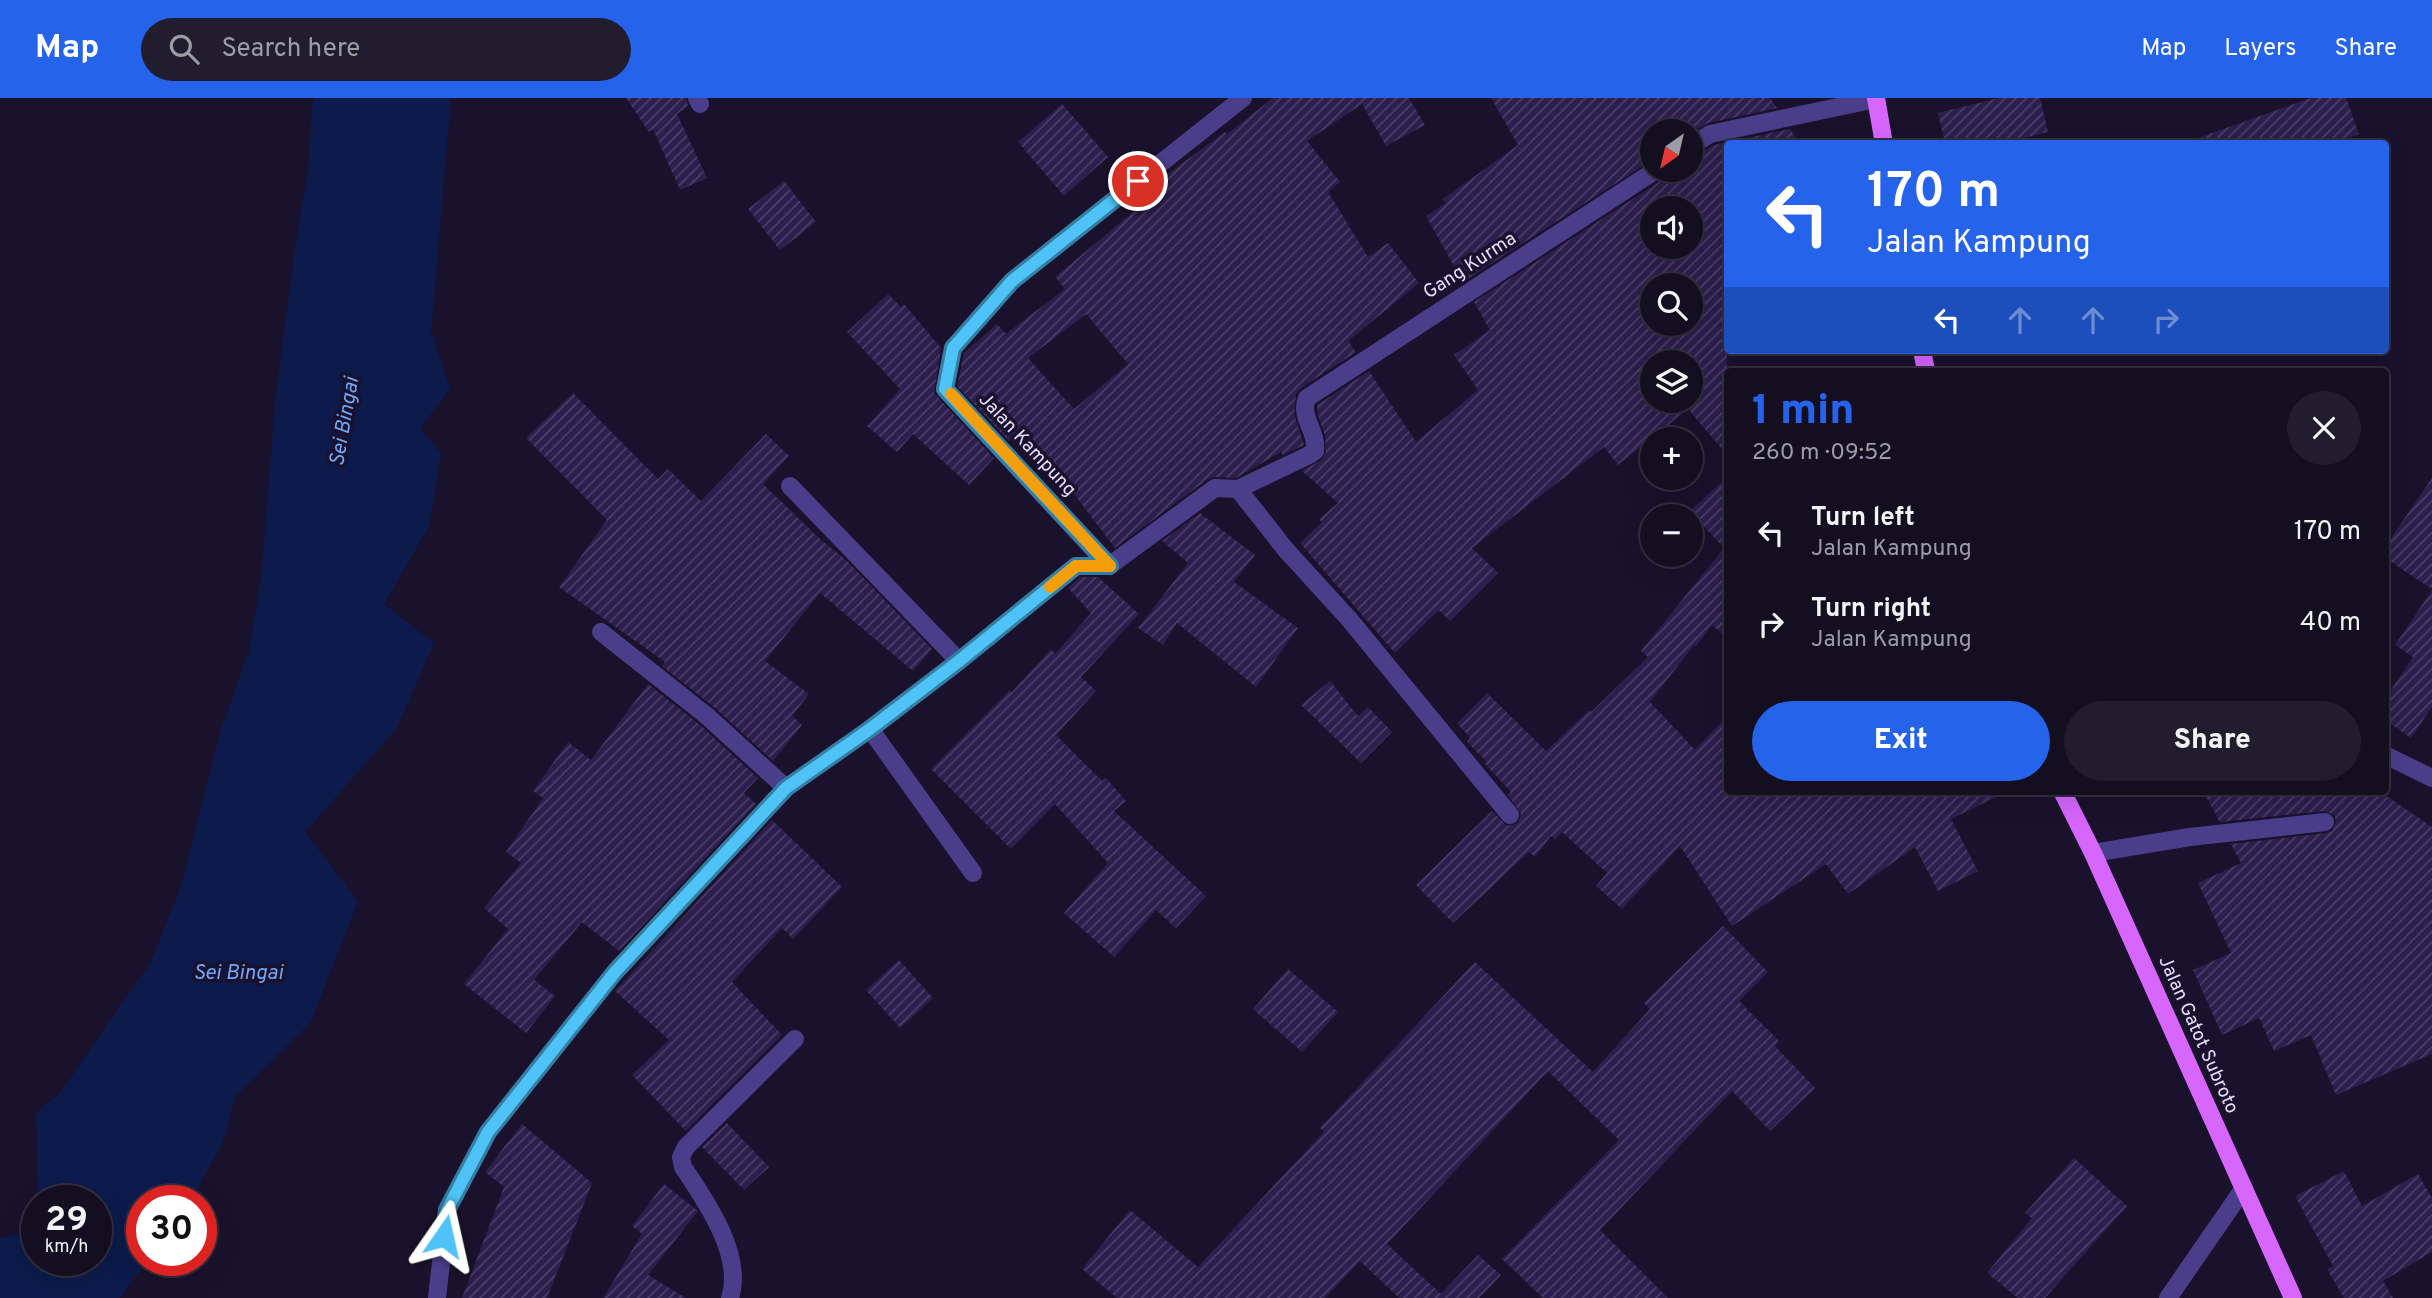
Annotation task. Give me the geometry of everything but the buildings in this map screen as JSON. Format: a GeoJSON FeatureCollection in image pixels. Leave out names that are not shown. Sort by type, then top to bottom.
{"type":"FeatureCollection","features":[{"type":"Feature","properties":{"kind":"main road"},"geometry":{"type":"LineString","coordinates":[[1876,98],[1883,140]]}},
{"type":"Feature","properties":{"kind":"main road","name":"Jalan Gatot Subroto"},"geometry":{"type":"LineString","coordinates":[[2064,795],[2093,853],[2294,1298]]}},
{"type":"Feature","properties":{"kind":"street","name":"Jalan Kampung"},"geometry":{"type":"LineString","coordinates":[[1110,566],[945,389],[953,348],[1012,281],[1242,98]]}},
{"type":"Feature","properties":{"kind":"street"},"geometry":{"type":"LineString","coordinates":[[1703,139],[1710,134],[1876,98]]}},
{"type":"Feature","properties":{"kind":"street","name":"Gang Kurma"},"geometry":{"type":"LineString","coordinates":[[1238,489],[1315,451],[1316,444],[1304,411],[1307,398],[1640,180]]}},
{"type":"Feature","properties":{"kind":"street"},"geometry":{"type":"LineString","coordinates":[[790,486],[959,661]]}},
{"type":"Feature","properties":{"kind":"street"},"geometry":{"type":"LineString","coordinates":[[437,1298],[447,1210],[488,1132],[615,972],[786,788],[870,729],[959,661],[1076,566],[1110,566],[1215,488],[1238,489],[1286,550],[1358,629],[1510,815]]}},
{"type":"Feature","properties":{"kind":"street"},"geometry":{"type":"LineString","coordinates":[[601,632],[707,716],[786,788]]}},
{"type":"Feature","properties":{"kind":"street"},"geometry":{"type":"LineString","coordinates":[[870,729],[973,873]]}},
{"type":"Feature","properties":{"kind":"street"},"geometry":{"type":"LineString","coordinates":[[2389,757],[2432,778]]}},
{"type":"Feature","properties":{"kind":"street"},"geometry":{"type":"LineString","coordinates":[[2093,853],[2190,837],[2325,822]]}},
{"type":"Feature","properties":{"kind":"street"},"geometry":{"type":"LineString","coordinates":[[730,1298],[734,1286],[717,1219],[683,1167],[681,1157],[686,1147],[795,1039]]}},
{"type":"Feature","properties":{"kind":"street"},"geometry":{"type":"LineString","coordinates":[[2168,1298],[2244,1188]]}},
{"type":"Feature","properties":{"kind":"water","name":"Sei Bingai"},"geometry":{"type":"Polygon","coordinates":[[[313,98],[451,98],[431,332],[450,389],[420,428],[441,453],[429,526],[384,604],[434,643],[397,728],[305,832],[358,901],[311,1022],[235,1097],[223,1141],[200,1185],[126,1185],[126,1276],[137,1276],[120,1298],[0,1298],[0,1238],[21,1233],[21,1276],[112,1276],[112,1185],[38,1185],[36,1113],[60,1093],[151,962],[181,887],[221,729],[249,651],[262,571],[275,404],[308,170],[313,98]]]}},
{"type":"Feature","properties":{"kind":"slow traffic"},"geometry":{"type":"LineString","coordinates":[[951,394],[1110,566],[1076,566],[1050,587]]}},
{"type":"Feature","properties":{"kind":"route"},"geometry":{"type":"LineString","coordinates":[[444,1236],[447,1210],[488,1132],[615,972],[786,788],[870,729],[959,661],[1076,566],[1110,566],[945,389],[953,348],[1012,281],[1138,181]]}}]}
